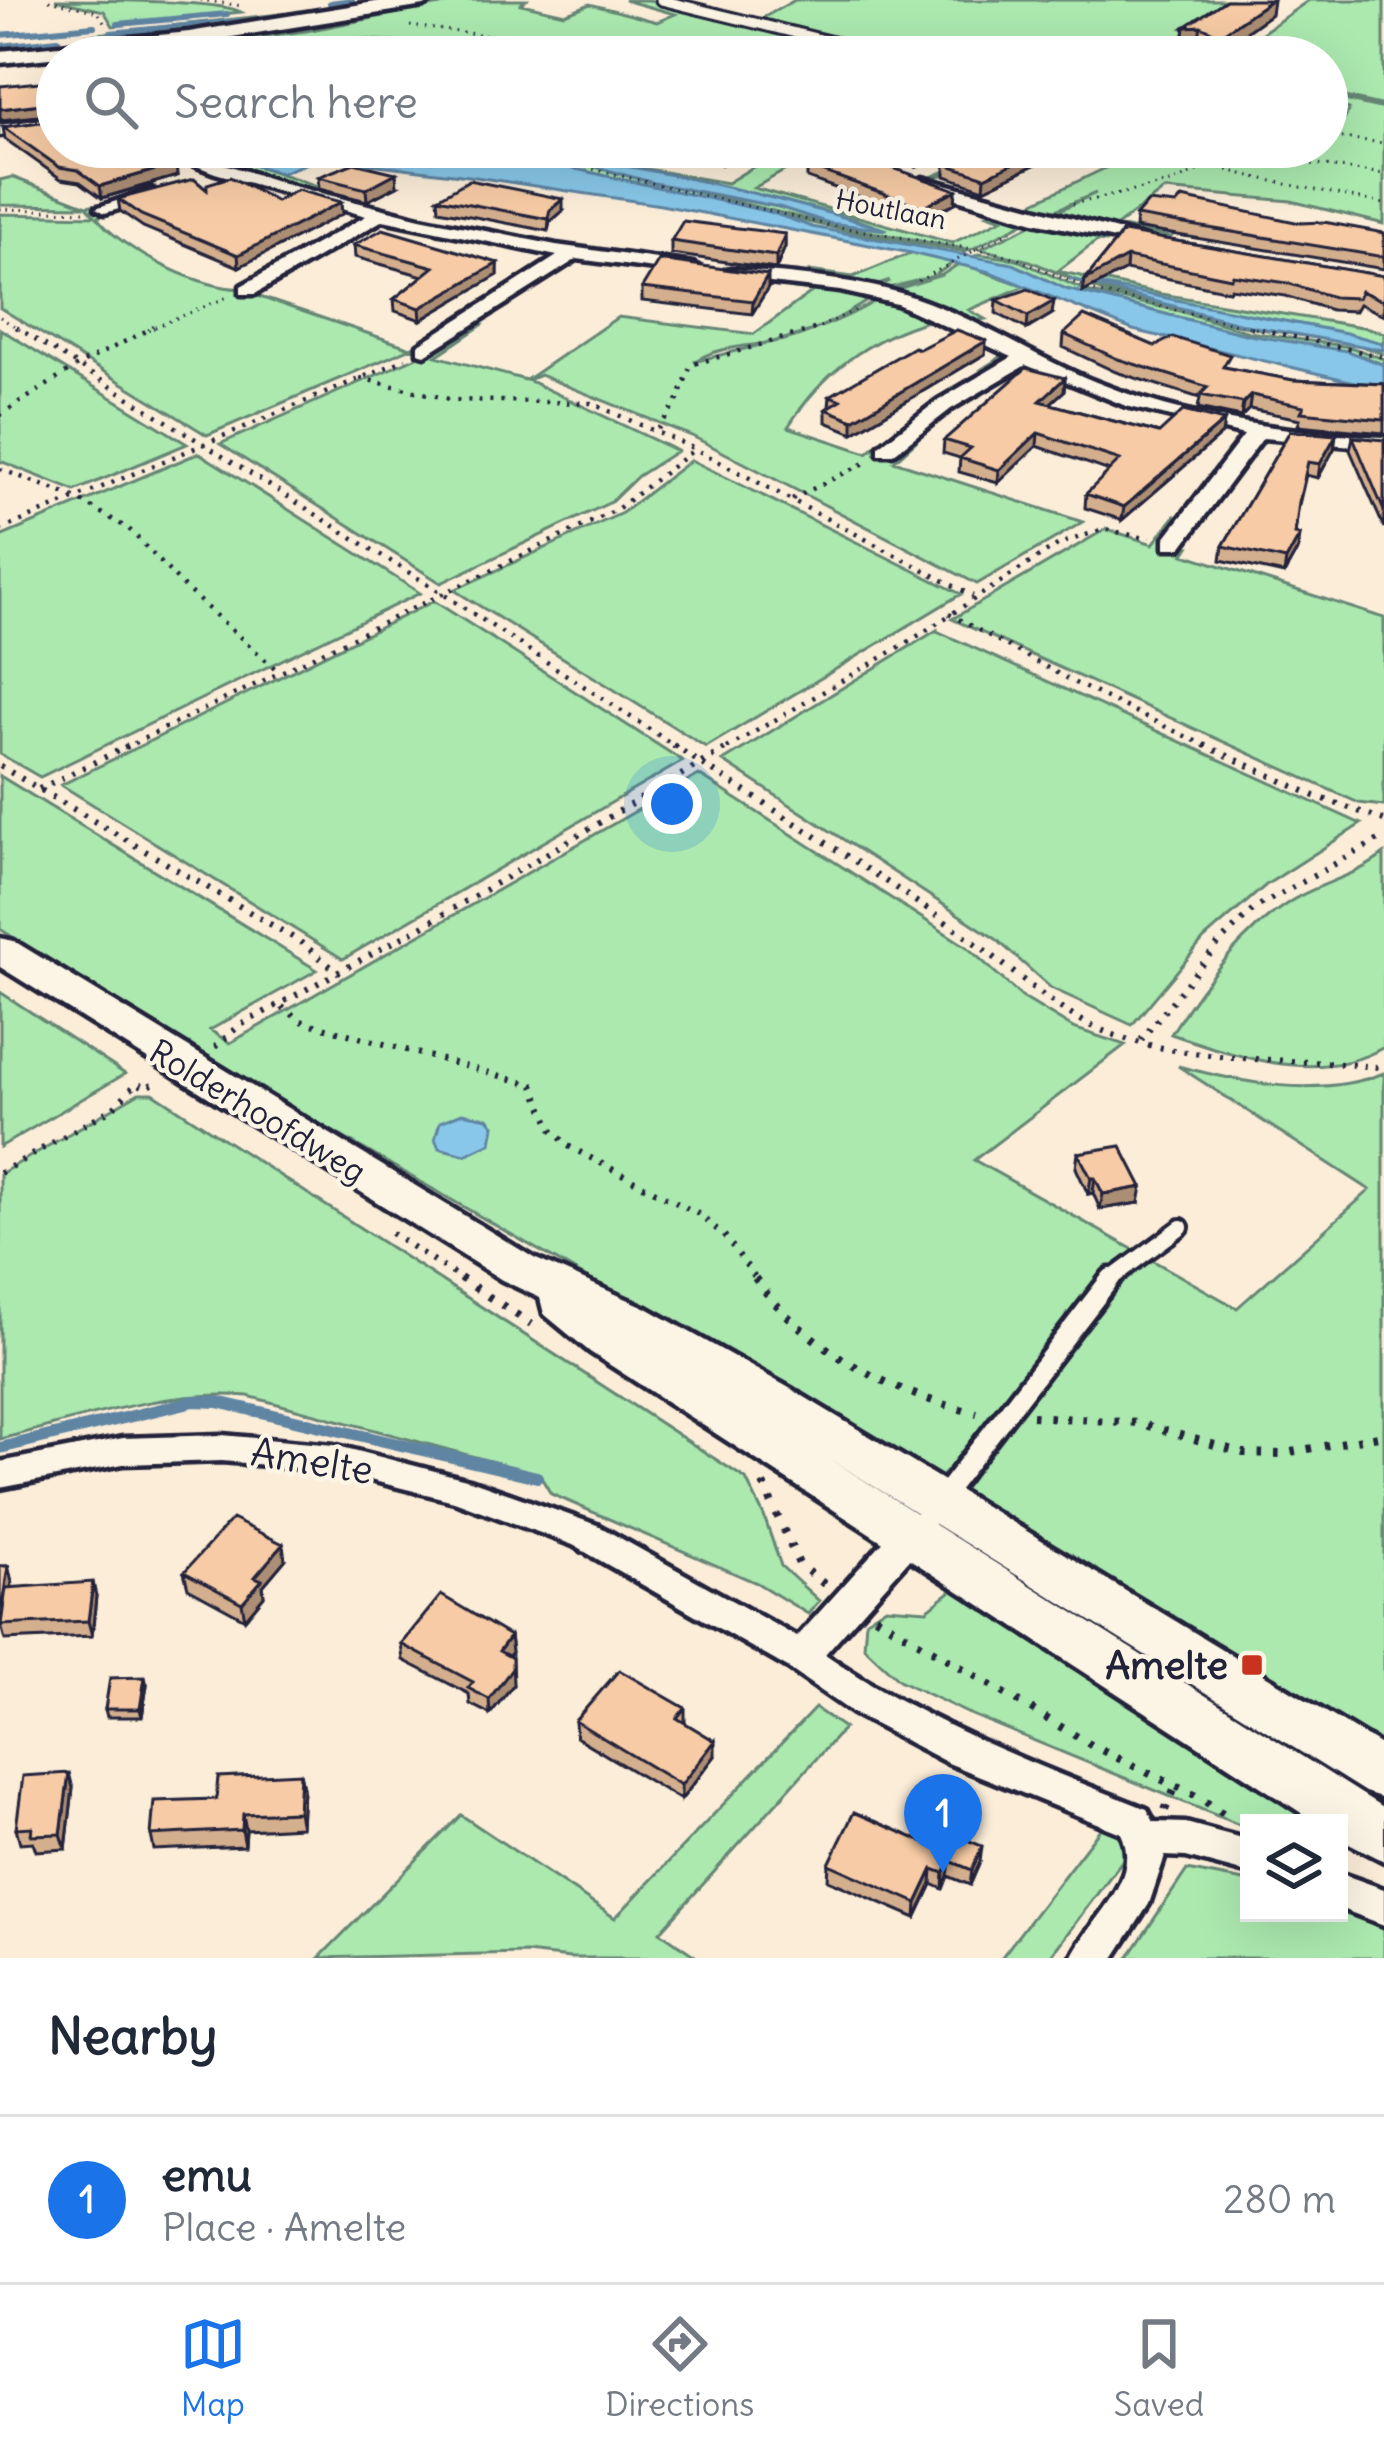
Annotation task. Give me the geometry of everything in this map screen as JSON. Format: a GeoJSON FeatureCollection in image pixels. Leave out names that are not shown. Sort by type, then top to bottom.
{"type":"FeatureCollection","features":[{"type":"Feature","properties":{"kind":"main road","name":"Rolderhoofdweg"},"geometry":{"type":"LineString","coordinates":[[0,950],[172,1080],[518,1269],[607,1340],[1384,1775]]}},
{"type":"Feature","properties":{"kind":"main road","name":"Rolderhoofdweg"},"geometry":{"type":"LineString","coordinates":[[925,1518],[1384,1837]]}},
{"type":"Feature","properties":{"kind":"street"},"geometry":{"type":"LineString","coordinates":[[205,36],[424,0]]}},
{"type":"Feature","properties":{"kind":"street"},"geometry":{"type":"LineString","coordinates":[[0,57],[36,55]]}},
{"type":"Feature","properties":{"kind":"street"},"geometry":{"type":"LineString","coordinates":[[0,130],[36,125]]}},
{"type":"Feature","properties":{"kind":"street"},"geometry":{"type":"LineString","coordinates":[[211,168],[378,216],[574,254],[882,294],[943,314],[1026,357],[1160,410],[1257,432],[1384,442]]}},
{"type":"Feature","properties":{"kind":"street","name":"Houtlaan"},"geometry":{"type":"LineString","coordinates":[[881,168],[1040,218],[1177,247]]}},
{"type":"Feature","properties":{"kind":"street","name":"Houtlaan"},"geometry":{"type":"LineString","coordinates":[[914,180],[939,168]]}},
{"type":"Feature","properties":{"kind":"street"},"geometry":{"type":"LineString","coordinates":[[184,184],[224,173]]}},
{"type":"Feature","properties":{"kind":"street"},"geometry":{"type":"LineString","coordinates":[[105,208],[164,190]]}},
{"type":"Feature","properties":{"kind":"street"},"geometry":{"type":"LineString","coordinates":[[248,290],[378,216]]}},
{"type":"Feature","properties":{"kind":"street"},"geometry":{"type":"LineString","coordinates":[[425,349],[574,254]]}},
{"type":"Feature","properties":{"kind":"street"},"geometry":{"type":"LineString","coordinates":[[886,450],[944,405],[1026,357]]}},
{"type":"Feature","properties":{"kind":"street"},"geometry":{"type":"LineString","coordinates":[[1173,543],[1257,432]]}},
{"type":"Feature","properties":{"kind":"street","name":"Amelte"},"geometry":{"type":"LineString","coordinates":[[0,1475],[123,1450],[222,1448],[334,1458],[458,1489],[585,1534],[801,1658],[866,1702],[961,1752],[1114,1810],[1134,1821],[1147,1839],[1186,1840],[1240,1855]]}},
{"type":"Feature","properties":{"kind":"street"},"geometry":{"type":"LineString","coordinates":[[801,1658],[925,1518]]}},
{"type":"Feature","properties":{"kind":"street"},"geometry":{"type":"LineString","coordinates":[[1090,1958],[1145,1874],[1147,1839]]}},
{"type":"Feature","properties":{"kind":"street"},"geometry":{"type":"LineString","coordinates":[[1348,1893],[1384,1907]]}},
{"type":"Feature","properties":{"kind":"lane"},"geometry":{"type":"LineString","coordinates":[[661,0],[808,36]]}},
{"type":"Feature","properties":{"kind":"lane"},"geometry":{"type":"LineString","coordinates":[[925,1518],[1116,1271],[1181,1227]]}},
{"type":"Feature","properties":{"kind":"path"},"geometry":{"type":"LineString","coordinates":[[49,0],[98,12],[106,28]]}},
{"type":"Feature","properties":{"kind":"path"},"geometry":{"type":"LineString","coordinates":[[200,0],[238,4],[250,14]]}},
{"type":"Feature","properties":{"kind":"path"},"geometry":{"type":"LineString","coordinates":[[404,25],[493,36]]}},
{"type":"Feature","properties":{"kind":"path"},"geometry":{"type":"LineString","coordinates":[[1348,139],[1384,143]]}},
{"type":"Feature","properties":{"kind":"path","name":"Houtlaan"},"geometry":{"type":"LineString","coordinates":[[582,168],[748,202],[817,223],[970,253],[1009,256],[1096,292],[1242,328],[1352,346],[1384,357]]}},
{"type":"Feature","properties":{"kind":"path"},"geometry":{"type":"LineString","coordinates":[[1040,218],[1096,194],[1181,182],[1202,168]]}},
{"type":"Feature","properties":{"kind":"path"},"geometry":{"type":"LineString","coordinates":[[1214,168],[1384,204]]}},
{"type":"Feature","properties":{"kind":"path"},"geometry":{"type":"LineString","coordinates":[[1340,168],[1384,174]]}},
{"type":"Feature","properties":{"kind":"path"},"geometry":{"type":"LineString","coordinates":[[0,209],[105,208]]}},
{"type":"Feature","properties":{"kind":"path","name":"Houtlaan"},"geometry":{"type":"LineString","coordinates":[[954,266],[1040,218]]}},
{"type":"Feature","properties":{"kind":"path"},"geometry":{"type":"LineString","coordinates":[[0,416],[51,378],[182,312],[248,290]]}},
{"type":"Feature","properties":{"kind":"path"},"geometry":{"type":"LineString","coordinates":[[657,430],[678,400],[691,365],[721,352],[779,344],[826,326],[882,294]]}},
{"type":"Feature","properties":{"kind":"path"},"geometry":{"type":"LineString","coordinates":[[0,317],[440,592],[980,947],[1037,995],[1087,1025],[1204,1054],[1381,1066]]}},
{"type":"Feature","properties":{"kind":"path"},"geometry":{"type":"LineString","coordinates":[[0,530],[425,349]]}},
{"type":"Feature","properties":{"kind":"path"},"geometry":{"type":"LineString","coordinates":[[360,378],[453,400],[591,403],[695,448],[973,596]]}},
{"type":"Feature","properties":{"kind":"path"},"geometry":{"type":"LineString","coordinates":[[39,789],[616,509],[695,448]]}},
{"type":"Feature","properties":{"kind":"path"},"geometry":{"type":"LineString","coordinates":[[792,499],[886,450]]}},
{"type":"Feature","properties":{"kind":"path"},"geometry":{"type":"LineString","coordinates":[[0,469],[76,498],[129,529],[184,587],[280,672]]}},
{"type":"Feature","properties":{"kind":"path"},"geometry":{"type":"LineString","coordinates":[[0,1173],[113,1108],[137,1083],[146,1088],[172,1080],[225,1034],[282,1006],[910,641],[973,596],[1052,550],[1102,529],[1173,543]]}},
{"type":"Feature","properties":{"kind":"path"},"geometry":{"type":"LineString","coordinates":[[948,613],[1026,660],[1125,708],[1338,806],[1384,820]]}},
{"type":"Feature","properties":{"kind":"path"},"geometry":{"type":"LineString","coordinates":[[0,766],[299,941],[339,973]]}},
{"type":"Feature","properties":{"kind":"path"},"geometry":{"type":"LineString","coordinates":[[1141,1040],[1180,997],[1218,942],[1274,895],[1369,851],[1384,837]]}},
{"type":"Feature","properties":{"kind":"path"},"geometry":{"type":"LineString","coordinates":[[282,1006],[301,1021],[533,1085],[557,1136],[572,1149],[662,1191],[715,1226],[748,1262],[775,1304],[805,1332],[908,1393],[954,1410],[1001,1416],[1120,1420],[1243,1454],[1280,1454],[1384,1435]]}},
{"type":"Feature","properties":{"kind":"path"},"geometry":{"type":"LineString","coordinates":[[136,1069],[172,1080]]}},
{"type":"Feature","properties":{"kind":"path"},"geometry":{"type":"LineString","coordinates":[[391,1232],[538,1328]]}},
{"type":"Feature","properties":{"kind":"path"},"geometry":{"type":"LineString","coordinates":[[756,1475],[799,1564],[852,1602],[1091,1745],[1200,1798],[1240,1826]]}},
{"type":"Feature","properties":{"kind":"green space"},"geometry":{"type":"Polygon","coordinates":[[[55,0],[182,3],[241,12],[113,26],[104,11],[55,0]]]}},
{"type":"Feature","properties":{"kind":"green space"},"geometry":{"type":"Polygon","coordinates":[[[466,0],[526,0],[521,4],[565,14],[590,4],[657,22],[675,14],[624,0],[649,0],[797,36],[265,36],[466,0]]]}},
{"type":"Feature","properties":{"kind":"green space"},"geometry":{"type":"Polygon","coordinates":[[[795,0],[1232,0],[1236,5],[1191,36],[818,36],[757,21],[795,0]]]}},
{"type":"Feature","properties":{"kind":"green space"},"geometry":{"type":"Polygon","coordinates":[[[1309,0],[1384,0],[1384,106],[1348,98],[1348,36],[1258,36],[1309,0]]]}},
{"type":"Feature","properties":{"kind":"green space"},"geometry":{"type":"Polygon","coordinates":[[[299,12],[306,19],[159,36],[87,35],[299,12]]]}},
{"type":"Feature","properties":{"kind":"green space"},"geometry":{"type":"Polygon","coordinates":[[[1348,101],[1384,109],[1384,224],[1291,201],[1164,190],[1117,226],[1170,237],[1164,240],[1048,216],[1096,193],[1044,215],[928,178],[956,168],[936,178],[1026,206],[1105,168],[1348,168],[1348,101]]]}},
{"type":"Feature","properties":{"kind":"green space"},"geometry":{"type":"Polygon","coordinates":[[[234,168],[264,168],[341,194],[329,198],[234,168]]]}},
{"type":"Feature","properties":{"kind":"green space"},"geometry":{"type":"Polygon","coordinates":[[[561,168],[600,168],[779,207],[829,223],[886,230],[828,212],[626,168],[727,183],[752,168],[789,168],[754,188],[952,243],[1002,219],[988,214],[998,211],[1031,219],[970,250],[822,223],[696,192],[830,227],[966,252],[962,256],[561,168]]]}},
{"type":"Feature","properties":{"kind":"green space"},"geometry":{"type":"Polygon","coordinates":[[[12,177],[87,206],[0,205],[0,180],[12,177]]]}},
{"type":"Feature","properties":{"kind":"green space"},"geometry":{"type":"Polygon","coordinates":[[[144,203],[97,217],[145,256],[210,284],[246,288],[291,275],[257,296],[411,348],[207,435],[0,308],[0,214],[95,216],[87,206],[97,204],[101,211],[144,203]]]}},
{"type":"Feature","properties":{"kind":"green space"},"geometry":{"type":"Polygon","coordinates":[[[1039,221],[1108,236],[1106,242],[1097,241],[1058,271],[1161,294],[1368,328],[1384,333],[1384,344],[1310,326],[1096,289],[1249,326],[1368,345],[1384,354],[1359,345],[1243,326],[1103,292],[1030,261],[980,249],[1039,221]]]}},
{"type":"Feature","properties":{"kind":"green space"},"geometry":{"type":"Polygon","coordinates":[[[911,253],[954,262],[934,276],[882,290],[876,289],[890,281],[870,288],[809,278],[809,271],[853,277],[911,253]]]}},
{"type":"Feature","properties":{"kind":"green space"},"geometry":{"type":"Polygon","coordinates":[[[978,254],[1015,259],[1091,293],[1176,310],[1249,332],[1350,347],[1384,359],[1384,365],[1363,356],[1249,335],[1066,289],[1013,264],[970,259],[978,254]]]}},
{"type":"Feature","properties":{"kind":"green space"},"geometry":{"type":"Polygon","coordinates":[[[960,263],[1025,286],[969,310],[985,319],[971,322],[888,292],[942,275],[960,263]]]}},
{"type":"Feature","properties":{"kind":"green space"},"geometry":{"type":"Polygon","coordinates":[[[750,279],[875,296],[818,328],[880,298],[897,302],[1009,357],[990,370],[982,369],[1002,356],[931,320],[887,337],[849,360],[816,390],[788,427],[867,453],[898,427],[903,431],[877,454],[887,456],[906,441],[915,442],[894,461],[1083,522],[977,584],[692,436],[540,375],[528,380],[677,451],[638,476],[611,502],[441,583],[220,444],[426,353],[473,324],[482,325],[436,356],[526,380],[618,317],[754,334],[813,291],[744,283],[750,279]],[[771,342],[727,349],[694,362],[719,355],[771,342]]]}},
{"type":"Feature","properties":{"kind":"green space"},"geometry":{"type":"Polygon","coordinates":[[[463,315],[468,318],[418,350],[411,348],[463,315]]]}},
{"type":"Feature","properties":{"kind":"green space"},"geometry":{"type":"Polygon","coordinates":[[[0,329],[187,444],[75,491],[0,461],[0,329]]]}},
{"type":"Feature","properties":{"kind":"green space"},"geometry":{"type":"Polygon","coordinates":[[[199,453],[420,593],[40,777],[0,754],[0,537],[199,453]]]}},
{"type":"Feature","properties":{"kind":"green space"},"geometry":{"type":"Polygon","coordinates":[[[691,460],[961,594],[706,747],[454,590],[622,513],[691,460]]]}},
{"type":"Feature","properties":{"kind":"green space"},"geometry":{"type":"Polygon","coordinates":[[[1175,516],[1182,521],[1164,546],[1189,547],[1184,554],[1384,618],[1384,806],[1359,803],[952,619],[1106,529],[1153,544],[1175,516]]]}},
{"type":"Feature","properties":{"kind":"green space"},"geometry":{"type":"Polygon","coordinates":[[[434,601],[683,761],[343,959],[61,785],[434,601]]]}},
{"type":"Feature","properties":{"kind":"green space"},"geometry":{"type":"Polygon","coordinates":[[[937,630],[1361,824],[1266,885],[1204,939],[1132,1025],[1051,988],[996,939],[723,761],[937,630]]]}},
{"type":"Feature","properties":{"kind":"green space"},"geometry":{"type":"Polygon","coordinates":[[[699,775],[967,947],[1022,997],[1073,1028],[1125,1045],[974,1160],[1237,1308],[1370,1190],[1178,1066],[1254,1083],[1307,1087],[1384,1073],[1384,1754],[841,1425],[180,1043],[0,929],[0,776],[317,970],[210,1030],[230,1043],[699,775]]]}},
{"type":"Feature","properties":{"kind":"green space"},"geometry":{"type":"Polygon","coordinates":[[[1384,854],[1384,1047],[1359,1059],[1305,1066],[1250,1058],[1171,1034],[1209,979],[1256,928],[1291,901],[1384,854]]]}},
{"type":"Feature","properties":{"kind":"green space"},"geometry":{"type":"Polygon","coordinates":[[[0,992],[125,1074],[0,1147],[0,992]]]}},
{"type":"Feature","properties":{"kind":"green space"},"geometry":{"type":"Polygon","coordinates":[[[139,1093],[153,1093],[746,1479],[781,1566],[819,1601],[808,1614],[757,1583],[551,1494],[539,1474],[248,1396],[154,1401],[0,1439],[0,1174],[139,1093]]]}},
{"type":"Feature","properties":{"kind":"green space"},"geometry":{"type":"Polygon","coordinates":[[[961,1583],[1320,1814],[1240,1814],[1240,1825],[967,1713],[899,1680],[864,1647],[866,1620],[886,1607],[927,1610],[961,1583]]]}},
{"type":"Feature","properties":{"kind":"green space"},"geometry":{"type":"Polygon","coordinates":[[[815,1708],[844,1728],[660,1932],[698,1958],[570,1958],[526,1953],[319,1958],[461,1815],[615,1918],[815,1708]]]}},
{"type":"Feature","properties":{"kind":"green space"},"geometry":{"type":"Polygon","coordinates":[[[1103,1825],[1134,1845],[1049,1958],[1001,1958],[1103,1825]]]}},
{"type":"Feature","properties":{"kind":"green space"},"geometry":{"type":"Polygon","coordinates":[[[1187,1870],[1240,1880],[1240,1922],[1348,1922],[1348,1912],[1384,1927],[1384,1958],[1128,1958],[1187,1870]]]}},
{"type":"Feature","properties":{"kind":"water"},"geometry":{"type":"Polygon","coordinates":[[[403,168],[569,168],[770,212],[812,227],[1013,264],[1066,289],[1249,335],[1347,351],[1384,365],[1384,389],[1133,330],[990,272],[911,253],[661,205],[403,168]]]}},
{"type":"Feature","properties":{"kind":"water"},"geometry":{"type":"Polygon","coordinates":[[[600,168],[659,172],[887,230],[829,223],[779,207],[600,168]]]}},
{"type":"Feature","properties":{"kind":"water"},"geometry":{"type":"Polygon","coordinates":[[[1069,279],[1346,333],[1382,343],[1384,350],[1250,326],[1069,279]]]}},
{"type":"Feature","properties":{"kind":"water"},"geometry":{"type":"Polygon","coordinates":[[[462,1113],[488,1118],[494,1125],[491,1143],[465,1155],[439,1148],[435,1139],[440,1122],[462,1113]]]}},
{"type":"Feature","properties":{"kind":"building"},"geometry":{"type":"Polygon","coordinates":[[[1226,0],[1271,0],[1220,35],[1201,26],[1185,27],[1226,0]]]}},
{"type":"Feature","properties":{"kind":"building"},"geometry":{"type":"Polygon","coordinates":[[[36,82],[36,105],[0,109],[0,86],[36,82]]]}},
{"type":"Feature","properties":{"kind":"building"},"geometry":{"type":"Polygon","coordinates":[[[36,123],[36,151],[3,127],[36,123]]]}},
{"type":"Feature","properties":{"kind":"building"},"geometry":{"type":"Polygon","coordinates":[[[65,168],[162,168],[100,186],[78,170],[65,168]]]}},
{"type":"Feature","properties":{"kind":"building"},"geometry":{"type":"Polygon","coordinates":[[[341,168],[396,173],[366,189],[318,177],[341,168]]]}},
{"type":"Feature","properties":{"kind":"building"},"geometry":{"type":"Polygon","coordinates":[[[813,168],[893,168],[956,190],[922,207],[813,168]]]}},
{"type":"Feature","properties":{"kind":"building"},"geometry":{"type":"Polygon","coordinates":[[[957,168],[1004,168],[985,177],[957,168]]]}},
{"type":"Feature","properties":{"kind":"building"},"geometry":{"type":"Polygon","coordinates":[[[230,177],[276,201],[297,190],[341,202],[238,255],[141,215],[118,199],[194,179],[207,190],[207,184],[230,177]]]}},
{"type":"Feature","properties":{"kind":"building"},"geometry":{"type":"Polygon","coordinates":[[[469,180],[563,199],[550,210],[548,219],[438,198],[469,180]]]}},
{"type":"Feature","properties":{"kind":"building"},"geometry":{"type":"Polygon","coordinates":[[[1182,198],[1300,223],[1324,222],[1384,233],[1384,257],[1136,216],[1148,202],[1176,205],[1182,198]]]}},
{"type":"Feature","properties":{"kind":"building"},"geometry":{"type":"Polygon","coordinates":[[[683,221],[785,234],[776,256],[671,241],[683,221]]]}},
{"type":"Feature","properties":{"kind":"building"},"geometry":{"type":"Polygon","coordinates":[[[383,229],[498,263],[420,308],[394,299],[434,267],[354,245],[383,229]]]}},
{"type":"Feature","properties":{"kind":"building"},"geometry":{"type":"Polygon","coordinates":[[[1123,232],[1384,276],[1384,301],[1361,291],[1358,298],[1333,297],[1287,283],[1231,278],[1127,257],[1085,280],[1123,232]]]}},
{"type":"Feature","properties":{"kind":"building"},"geometry":{"type":"Polygon","coordinates":[[[659,260],[768,275],[753,301],[642,288],[659,260]]]}},
{"type":"Feature","properties":{"kind":"building"},"geometry":{"type":"Polygon","coordinates":[[[1028,289],[1054,301],[1028,316],[997,300],[1028,289]]]}},
{"type":"Feature","properties":{"kind":"building"},"geometry":{"type":"Polygon","coordinates":[[[1084,316],[1155,346],[1173,337],[1230,355],[1223,367],[1293,380],[1384,384],[1384,420],[1301,412],[1304,406],[1251,395],[1243,403],[1200,395],[1208,387],[1118,359],[1064,334],[1084,316]]]}},
{"type":"Feature","properties":{"kind":"building"},"geometry":{"type":"Polygon","coordinates":[[[957,330],[986,341],[853,420],[826,409],[841,400],[830,396],[914,347],[919,349],[957,330]]]}},
{"type":"Feature","properties":{"kind":"building"},"geometry":{"type":"Polygon","coordinates":[[[1026,368],[1065,378],[1040,401],[1098,417],[1159,433],[1183,411],[1224,421],[1124,507],[1086,494],[1120,460],[1038,433],[999,470],[960,458],[971,448],[944,440],[1026,368]]]}},
{"type":"Feature","properties":{"kind":"building"},"geometry":{"type":"Polygon","coordinates":[[[1290,431],[1336,435],[1320,464],[1308,462],[1295,534],[1300,535],[1286,560],[1223,546],[1290,431]]]}},
{"type":"Feature","properties":{"kind":"building"},"geometry":{"type":"Polygon","coordinates":[[[1353,437],[1384,440],[1384,511],[1353,437]]]}},
{"type":"Feature","properties":{"kind":"building"},"geometry":{"type":"Polygon","coordinates":[[[1121,1146],[1142,1187],[1103,1194],[1078,1153],[1121,1146]]]}},
{"type":"Feature","properties":{"kind":"building"},"geometry":{"type":"Polygon","coordinates":[[[232,1519],[283,1544],[255,1577],[262,1580],[242,1603],[184,1572],[232,1519]]]}},
{"type":"Feature","properties":{"kind":"building"},"geometry":{"type":"Polygon","coordinates":[[[0,1566],[8,1566],[2,1606],[0,1606],[0,1566]]]}},
{"type":"Feature","properties":{"kind":"building"},"geometry":{"type":"Polygon","coordinates":[[[93,1582],[88,1621],[1,1625],[6,1588],[93,1582]]]}},
{"type":"Feature","properties":{"kind":"building"},"geometry":{"type":"Polygon","coordinates":[[[441,1595],[510,1636],[499,1651],[512,1658],[512,1669],[489,1699],[468,1688],[473,1682],[401,1644],[441,1595]]]}},
{"type":"Feature","properties":{"kind":"building"},"geometry":{"type":"Polygon","coordinates":[[[619,1670],[685,1708],[677,1718],[715,1741],[681,1785],[575,1721],[619,1670]]]}},
{"type":"Feature","properties":{"kind":"building"},"geometry":{"type":"Polygon","coordinates":[[[145,1677],[140,1709],[105,1709],[110,1678],[145,1677]]]}},
{"type":"Feature","properties":{"kind":"building"},"geometry":{"type":"Polygon","coordinates":[[[69,1773],[61,1834],[31,1835],[32,1827],[16,1828],[23,1776],[69,1773]]]}},
{"type":"Feature","properties":{"kind":"building"},"geometry":{"type":"Polygon","coordinates":[[[300,1773],[298,1812],[243,1814],[242,1830],[151,1835],[154,1801],[216,1799],[218,1777],[300,1773]]]}},
{"type":"Feature","properties":{"kind":"building"},"geometry":{"type":"Polygon","coordinates":[[[854,1812],[921,1841],[933,1816],[971,1832],[967,1840],[982,1846],[972,1870],[950,1861],[944,1873],[933,1869],[917,1903],[829,1864],[854,1812]]]}},
{"type":"Feature","properties":{"kind":"waterway"},"geometry":{"type":"LineString","coordinates":[[330,3],[352,0]]}},
{"type":"Feature","properties":{"kind":"waterway"},"geometry":{"type":"LineString","coordinates":[[118,24],[227,14]]}},
{"type":"Feature","properties":{"kind":"waterway"},"geometry":{"type":"LineString","coordinates":[[110,33],[239,21]]}},
{"type":"Feature","properties":{"kind":"waterway"},"geometry":{"type":"LineString","coordinates":[[0,35],[94,26]]}},
{"type":"Feature","properties":{"kind":"waterway"},"geometry":{"type":"LineString","coordinates":[[0,46],[36,42]]}},
{"type":"Feature","properties":{"kind":"waterway"},"geometry":{"type":"LineString","coordinates":[[0,1448],[194,1401],[218,1402],[537,1477]]}},
{"type":"Feature","properties":{"kind":"place","name":"Amelte"},"geometry":{"type":"Point","coordinates":[1252,1665]}},
{"type":"Feature","properties":{"kind":"place","name":"emu"},"geometry":{"type":"Point","coordinates":[943,1873]}}]}
